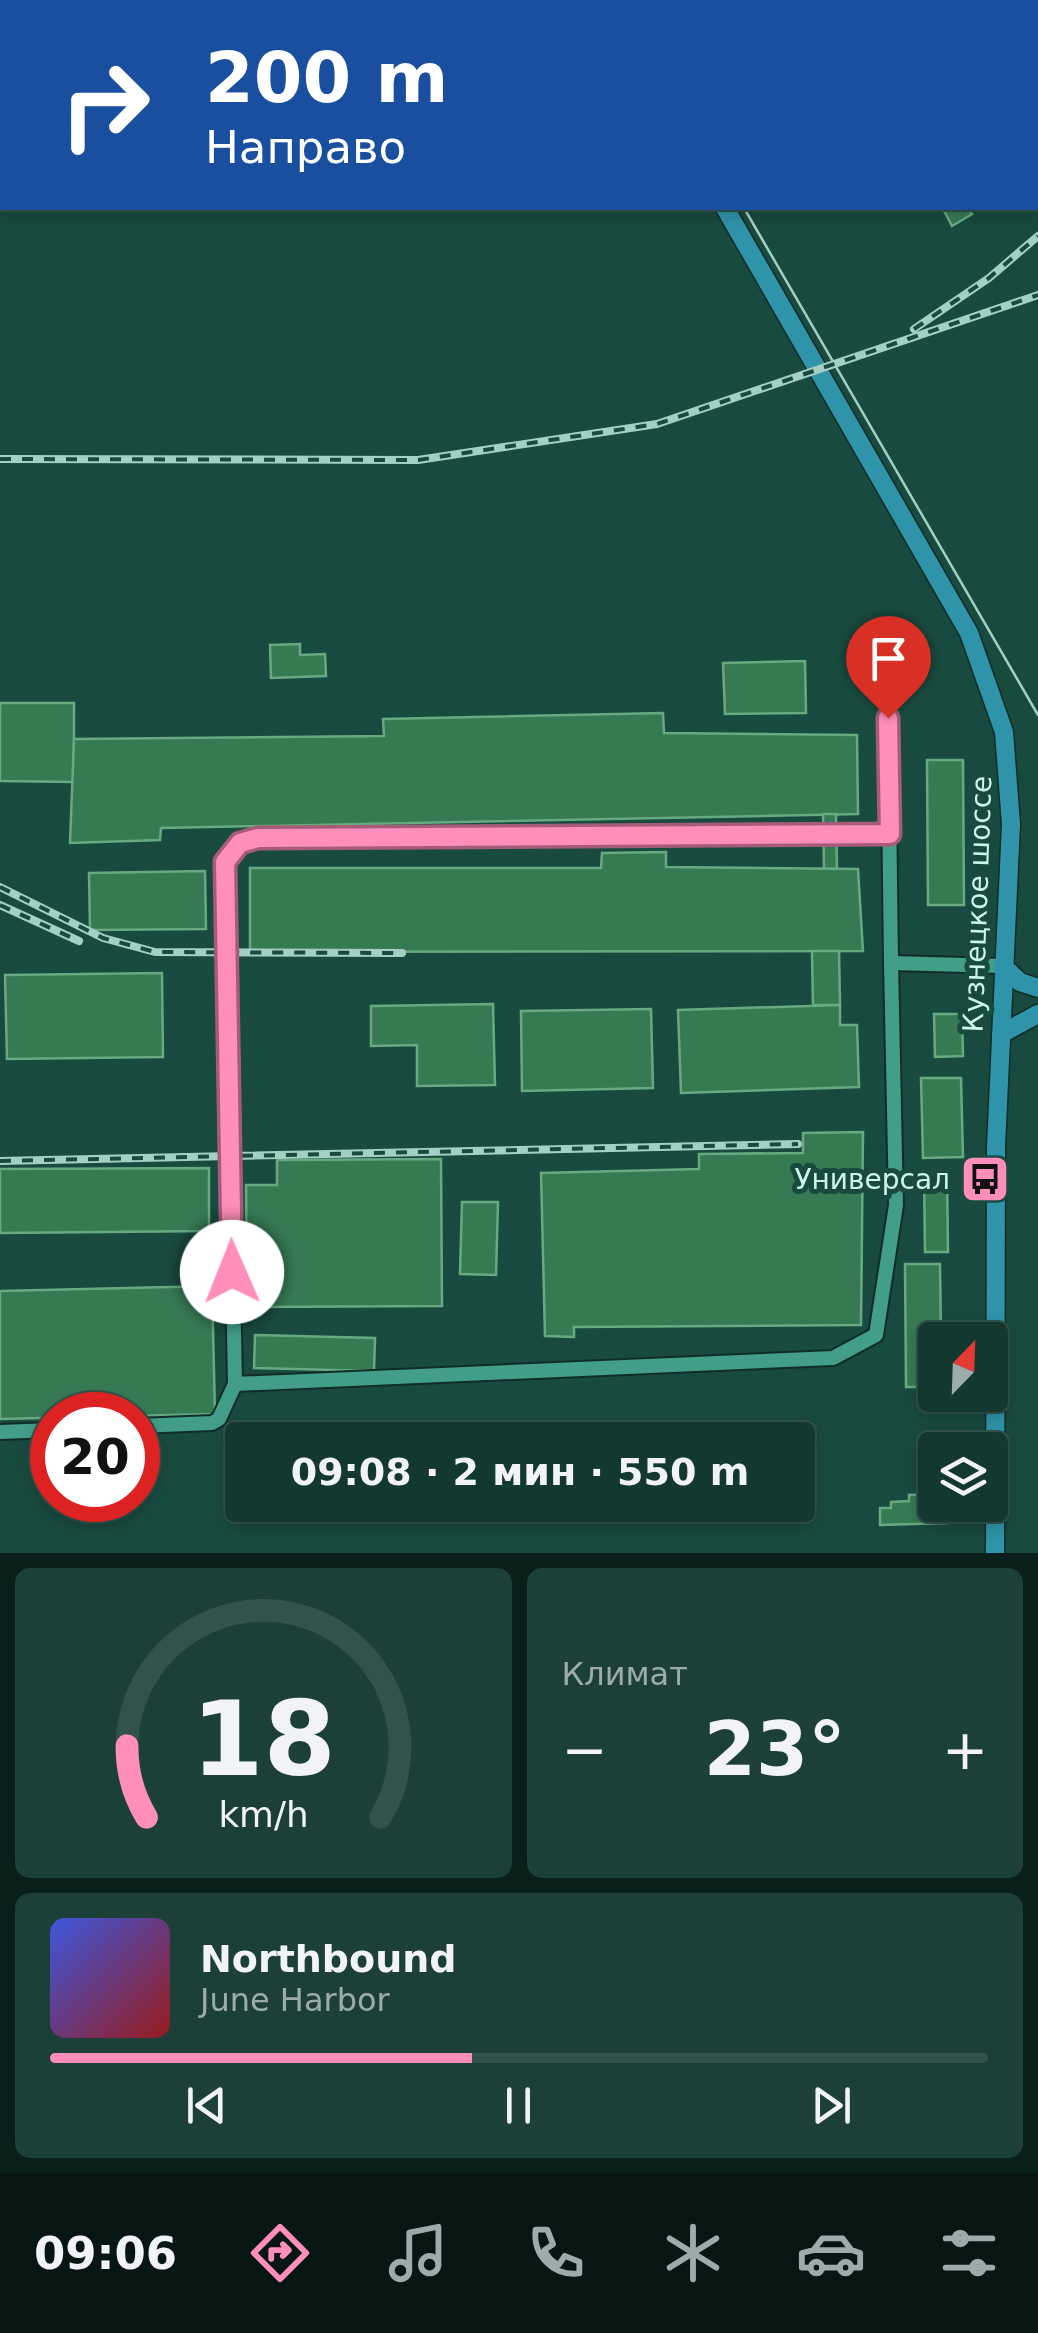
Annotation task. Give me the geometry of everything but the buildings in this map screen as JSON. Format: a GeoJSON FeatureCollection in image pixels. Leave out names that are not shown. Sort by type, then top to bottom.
{"type":"FeatureCollection","features":[{"type":"Feature","properties":{"kind":"main road","name":"Кузнецкое шоссе"},"geometry":{"type":"LineString","coordinates":[[726,210],[969,633],[994,696],[1007,753],[1010,799],[996,1146],[995,1553]]}},
{"type":"Feature","properties":{"kind":"main road"},"geometry":{"type":"LineString","coordinates":[[1002,966],[1020,982],[1038,988]]}},
{"type":"Feature","properties":{"kind":"main road"},"geometry":{"type":"LineString","coordinates":[[1001,1034],[1038,1014]]}},
{"type":"Feature","properties":{"kind":"lane"},"geometry":{"type":"LineString","coordinates":[[234,1384],[833,1358],[876,1336],[896,1205],[888,718]]}},
{"type":"Feature","properties":{"kind":"lane"},"geometry":{"type":"LineString","coordinates":[[160,1425],[212,1423],[219,1419],[234,1384],[225,862],[240,843],[258,838],[890,834]]}},
{"type":"Feature","properties":{"kind":"lane"},"geometry":{"type":"LineString","coordinates":[[892,963],[1002,966]]}},
{"type":"Feature","properties":{"kind":"lane"},"geometry":{"type":"LineString","coordinates":[[0,1432],[30,1431]]}},
{"type":"Feature","properties":{"kind":"tram line"},"geometry":{"type":"LineString","coordinates":[[745,210],[1038,715]]}},
{"type":"Feature","properties":{"kind":"railway"},"geometry":{"type":"LineString","coordinates":[[914,329],[989,278],[1038,236]]}},
{"type":"Feature","properties":{"kind":"railway"},"geometry":{"type":"LineString","coordinates":[[0,459],[418,460],[657,424],[1038,295]]}},
{"type":"Feature","properties":{"kind":"railway"},"geometry":{"type":"LineString","coordinates":[[0,887],[103,938],[155,952],[402,953]]}},
{"type":"Feature","properties":{"kind":"railway"},"geometry":{"type":"LineString","coordinates":[[0,905],[79,941]]}},
{"type":"Feature","properties":{"kind":"railway"},"geometry":{"type":"LineString","coordinates":[[0,1161],[798,1144]]}},
{"type":"Feature","properties":{"kind":"place","name":"Универсал"},"geometry":{"type":"Point","coordinates":[985,1179]}},
{"type":"Feature","properties":{"kind":"route"},"geometry":{"type":"LineString","coordinates":[[232,1272],[225,862],[240,843],[258,838],[890,834],[888,718]]}}]}
